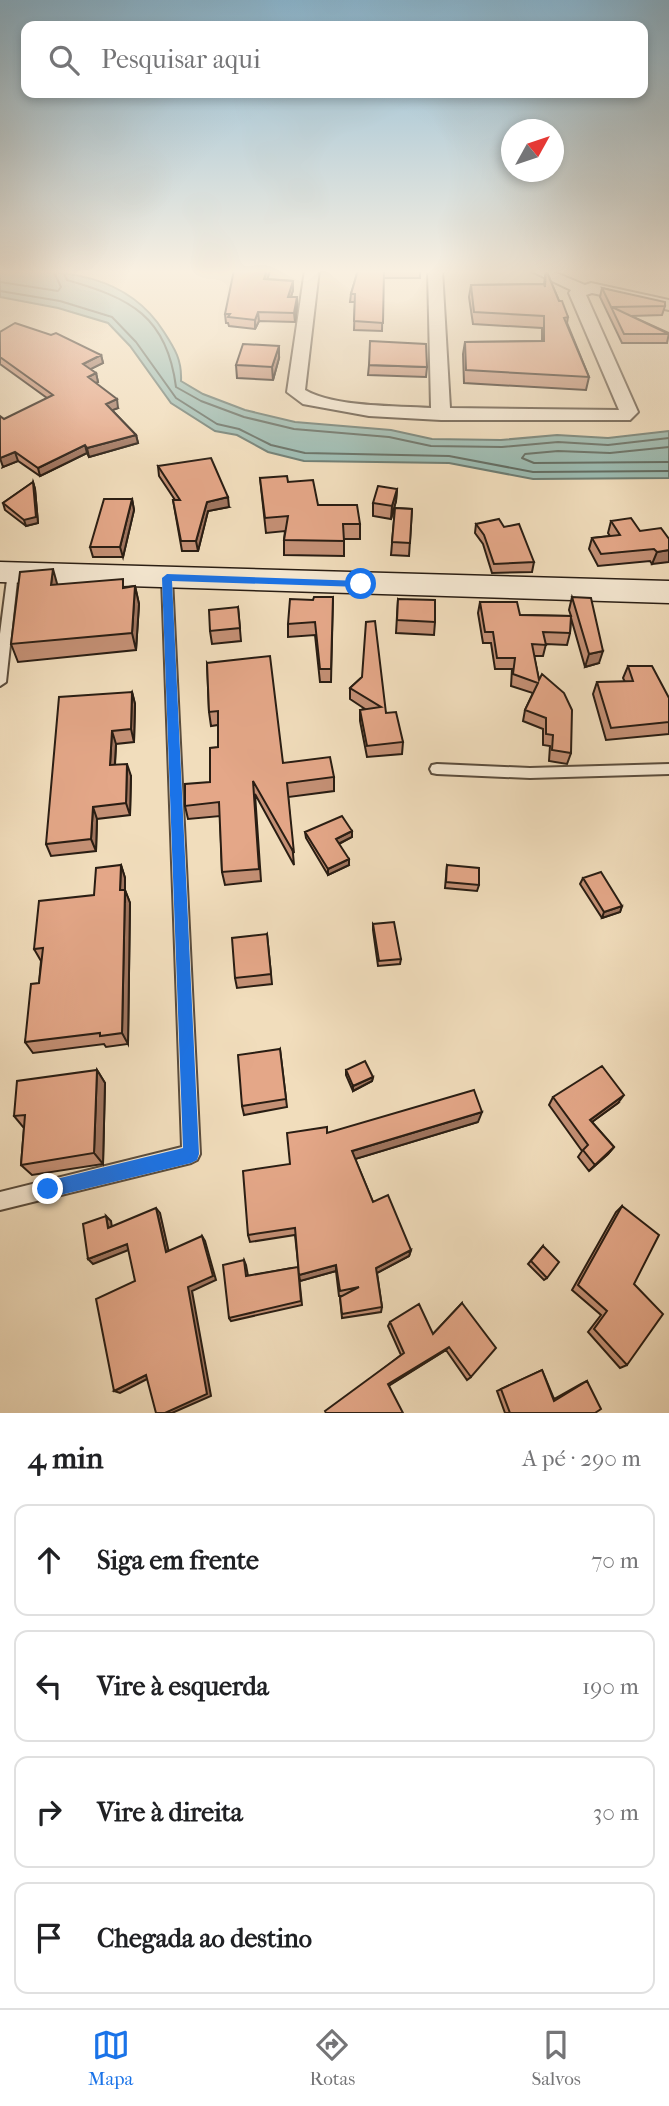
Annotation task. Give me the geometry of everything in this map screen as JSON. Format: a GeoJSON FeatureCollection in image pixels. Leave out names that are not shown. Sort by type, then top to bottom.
{"type":"FeatureCollection","features":[{"type":"Feature","properties":{"kind":"main road"},"geometry":{"type":"LineString","coordinates":[[6,572],[669,592]]}},
{"type":"Feature","properties":{"kind":"street"},"geometry":{"type":"LineString","coordinates":[[303,336],[296,392],[309,400],[369,410],[616,418],[629,412],[596,336]]}},
{"type":"Feature","properties":{"kind":"street"},"geometry":{"type":"LineString","coordinates":[[438,336],[441,414]]}},
{"type":"Feature","properties":{"kind":"lane"},"geometry":{"type":"LineString","coordinates":[[0,682],[6,572]]}},
{"type":"Feature","properties":{"kind":"lane"},"geometry":{"type":"LineString","coordinates":[[0,1201],[191,1154],[167,578]]}},
{"type":"Feature","properties":{"kind":"lane"},"geometry":{"type":"LineString","coordinates":[[438,769],[530,773],[669,769]]}},
{"type":"Feature","properties":{"kind":"water"},"geometry":{"type":"Polygon","coordinates":[[[120,336],[166,336],[177,355],[181,381],[203,394],[245,410],[295,422],[391,430],[432,439],[501,440],[557,435],[608,438],[669,431],[669,478],[533,479],[449,463],[304,461],[268,452],[237,435],[215,431],[171,403],[120,336]]]}},
{"type":"Feature","properties":{"kind":"building"},"geometry":{"type":"Polygon","coordinates":[[[0,336],[62,336],[101,355],[83,364],[96,373],[88,377],[117,399],[106,404],[136,435],[87,448],[85,445],[38,468],[15,452],[0,458],[0,416],[4,419],[53,395],[0,357],[0,336]]]}},
{"type":"Feature","properties":{"kind":"building"},"geometry":{"type":"Polygon","coordinates":[[[544,336],[572,336],[589,377],[466,370],[465,342],[544,341],[544,336]]]}},
{"type":"Feature","properties":{"kind":"building"},"geometry":{"type":"Polygon","coordinates":[[[370,341],[426,344],[427,367],[369,365],[370,341]]]}},
{"type":"Feature","properties":{"kind":"building"},"geometry":{"type":"Polygon","coordinates":[[[243,344],[279,346],[272,367],[236,365],[243,344]]]}},
{"type":"Feature","properties":{"kind":"building"},"geometry":{"type":"Polygon","coordinates":[[[211,458],[228,497],[207,502],[196,541],[181,541],[173,500],[180,500],[158,466],[211,458]]]}},
{"type":"Feature","properties":{"kind":"building"},"geometry":{"type":"Polygon","coordinates":[[[287,476],[288,482],[313,480],[318,505],[357,505],[360,524],[343,524],[344,541],[284,540],[288,516],[265,518],[260,478],[287,476]]]}},
{"type":"Feature","properties":{"kind":"building"},"geometry":{"type":"Polygon","coordinates":[[[33,482],[36,517],[24,520],[3,503],[33,482]]]}},
{"type":"Feature","properties":{"kind":"building"},"geometry":{"type":"Polygon","coordinates":[[[378,486],[397,489],[392,506],[373,503],[378,486]]]}},
{"type":"Feature","properties":{"kind":"building"},"geometry":{"type":"Polygon","coordinates":[[[104,499],[132,499],[120,547],[90,547],[104,499]]]}},
{"type":"Feature","properties":{"kind":"building"},"geometry":{"type":"Polygon","coordinates":[[[395,508],[412,509],[410,543],[392,542],[395,508]]]}},
{"type":"Feature","properties":{"kind":"building"},"geometry":{"type":"Polygon","coordinates":[[[631,518],[640,531],[661,528],[669,539],[669,550],[601,554],[592,538],[620,535],[611,521],[631,518]]]}},
{"type":"Feature","properties":{"kind":"building"},"geometry":{"type":"Polygon","coordinates":[[[499,519],[504,527],[519,524],[534,562],[494,564],[484,535],[476,524],[499,519]]]}},
{"type":"Feature","properties":{"kind":"building"},"geometry":{"type":"Polygon","coordinates":[[[53,569],[51,585],[123,579],[123,588],[135,586],[132,633],[11,644],[20,572],[53,569]]]}},
{"type":"Feature","properties":{"kind":"building"},"geometry":{"type":"Polygon","coordinates":[[[314,597],[333,597],[331,669],[320,669],[315,622],[288,624],[290,599],[313,600],[314,597]]]}},
{"type":"Feature","properties":{"kind":"building"},"geometry":{"type":"Polygon","coordinates":[[[572,597],[591,598],[603,651],[589,654],[572,597]]]}},
{"type":"Feature","properties":{"kind":"building"},"geometry":{"type":"Polygon","coordinates":[[[398,599],[435,600],[435,622],[397,620],[398,599]]]}},
{"type":"Feature","properties":{"kind":"building"},"geometry":{"type":"Polygon","coordinates":[[[480,602],[517,602],[520,615],[571,616],[570,633],[543,632],[546,645],[532,644],[539,680],[542,674],[564,693],[572,710],[571,753],[552,750],[553,735],[546,734],[546,718],[525,710],[538,683],[513,674],[515,658],[497,658],[493,632],[485,632],[480,602]]]}},
{"type":"Feature","properties":{"kind":"building"},"geometry":{"type":"Polygon","coordinates":[[[238,607],[240,628],[210,631],[209,610],[238,607]]]}},
{"type":"Feature","properties":{"kind":"building"},"geometry":{"type":"Polygon","coordinates":[[[375,621],[386,713],[396,712],[403,742],[367,746],[360,710],[381,707],[350,688],[362,677],[366,622],[375,621]]]}},
{"type":"Feature","properties":{"kind":"building"},"geometry":{"type":"Polygon","coordinates":[[[270,656],[283,763],[330,757],[334,777],[287,783],[294,853],[253,781],[259,869],[222,872],[219,802],[185,806],[185,784],[210,782],[210,748],[218,747],[218,711],[209,712],[207,663],[270,656]]]}},
{"type":"Feature","properties":{"kind":"building"},"geometry":{"type":"Polygon","coordinates":[[[628,666],[652,666],[669,698],[669,722],[611,728],[597,682],[633,681],[628,666]]]}},
{"type":"Feature","properties":{"kind":"building"},"geometry":{"type":"Polygon","coordinates":[[[132,692],[131,729],[112,731],[110,765],[127,764],[126,803],[93,807],[91,839],[46,844],[59,697],[132,692]]]}},
{"type":"Feature","properties":{"kind":"building"},"geometry":{"type":"Polygon","coordinates":[[[342,816],[352,831],[336,839],[349,859],[328,869],[305,832],[342,816]]]}},
{"type":"Feature","properties":{"kind":"building"},"geometry":{"type":"Polygon","coordinates":[[[121,865],[120,890],[125,890],[122,1033],[25,1042],[31,984],[39,983],[43,948],[34,949],[39,901],[94,895],[96,868],[121,865]]]}},
{"type":"Feature","properties":{"kind":"building"},"geometry":{"type":"Polygon","coordinates":[[[447,865],[479,868],[479,885],[446,882],[447,865]]]}},
{"type":"Feature","properties":{"kind":"building"},"geometry":{"type":"Polygon","coordinates":[[[601,872],[622,906],[604,912],[583,878],[601,872]]]}},
{"type":"Feature","properties":{"kind":"building"},"geometry":{"type":"Polygon","coordinates":[[[394,922],[401,959],[379,961],[373,924],[394,922]]]}},
{"type":"Feature","properties":{"kind":"building"},"geometry":{"type":"Polygon","coordinates":[[[267,934],[271,974],[235,978],[232,938],[267,934]]]}},
{"type":"Feature","properties":{"kind":"building"},"geometry":{"type":"Polygon","coordinates":[[[280,1049],[286,1099],[242,1106],[238,1055],[280,1049]]]}},
{"type":"Feature","properties":{"kind":"building"},"geometry":{"type":"Polygon","coordinates":[[[365,1061],[373,1077],[353,1086],[346,1070],[365,1061]]]}},
{"type":"Feature","properties":{"kind":"building"},"geometry":{"type":"Polygon","coordinates":[[[602,1066],[624,1095],[590,1120],[614,1147],[595,1165],[583,1150],[588,1145],[553,1097],[602,1066]]]}},
{"type":"Feature","properties":{"kind":"building"},"geometry":{"type":"Polygon","coordinates":[[[97,1070],[94,1153],[21,1165],[25,1115],[14,1116],[17,1081],[97,1070]]]}},
{"type":"Feature","properties":{"kind":"building"},"geometry":{"type":"Polygon","coordinates":[[[474,1090],[482,1112],[352,1151],[373,1202],[388,1195],[411,1250],[376,1268],[382,1307],[342,1314],[340,1297],[359,1287],[340,1291],[336,1265],[299,1275],[295,1228],[248,1235],[243,1171],[290,1164],[287,1133],[327,1127],[327,1133],[474,1090]]]}},
{"type":"Feature","properties":{"kind":"building"},"geometry":{"type":"Polygon","coordinates":[[[622,1206],[659,1235],[634,1284],[663,1314],[627,1365],[594,1329],[607,1311],[578,1285],[622,1206]]]}},
{"type":"Feature","properties":{"kind":"building"},"geometry":{"type":"Polygon","coordinates":[[[156,1208],[166,1252],[202,1236],[213,1276],[188,1287],[207,1394],[165,1413],[156,1413],[146,1375],[114,1391],[96,1299],[135,1281],[127,1244],[88,1259],[83,1224],[106,1216],[108,1228],[156,1208]]]}},
{"type":"Feature","properties":{"kind":"building"},"geometry":{"type":"Polygon","coordinates":[[[543,1246],[559,1262],[547,1278],[531,1261],[543,1246]]]}},
{"type":"Feature","properties":{"kind":"building"},"geometry":{"type":"Polygon","coordinates":[[[244,1260],[246,1276],[298,1267],[301,1301],[229,1318],[223,1265],[244,1260]]]}},
{"type":"Feature","properties":{"kind":"building"},"geometry":{"type":"Polygon","coordinates":[[[462,1303],[496,1348],[471,1377],[449,1347],[388,1384],[403,1413],[326,1413],[325,1411],[404,1353],[390,1322],[419,1304],[433,1334],[462,1303]]]}},
{"type":"Feature","properties":{"kind":"building"},"geometry":{"type":"Polygon","coordinates":[[[542,1370],[554,1401],[587,1381],[601,1409],[595,1413],[510,1413],[501,1389],[542,1370]]]}},
{"type":"Feature","properties":{"kind":"route"},"geometry":{"type":"LineString","coordinates":[[48,1189],[191,1154],[167,578],[361,584]]}}]}
